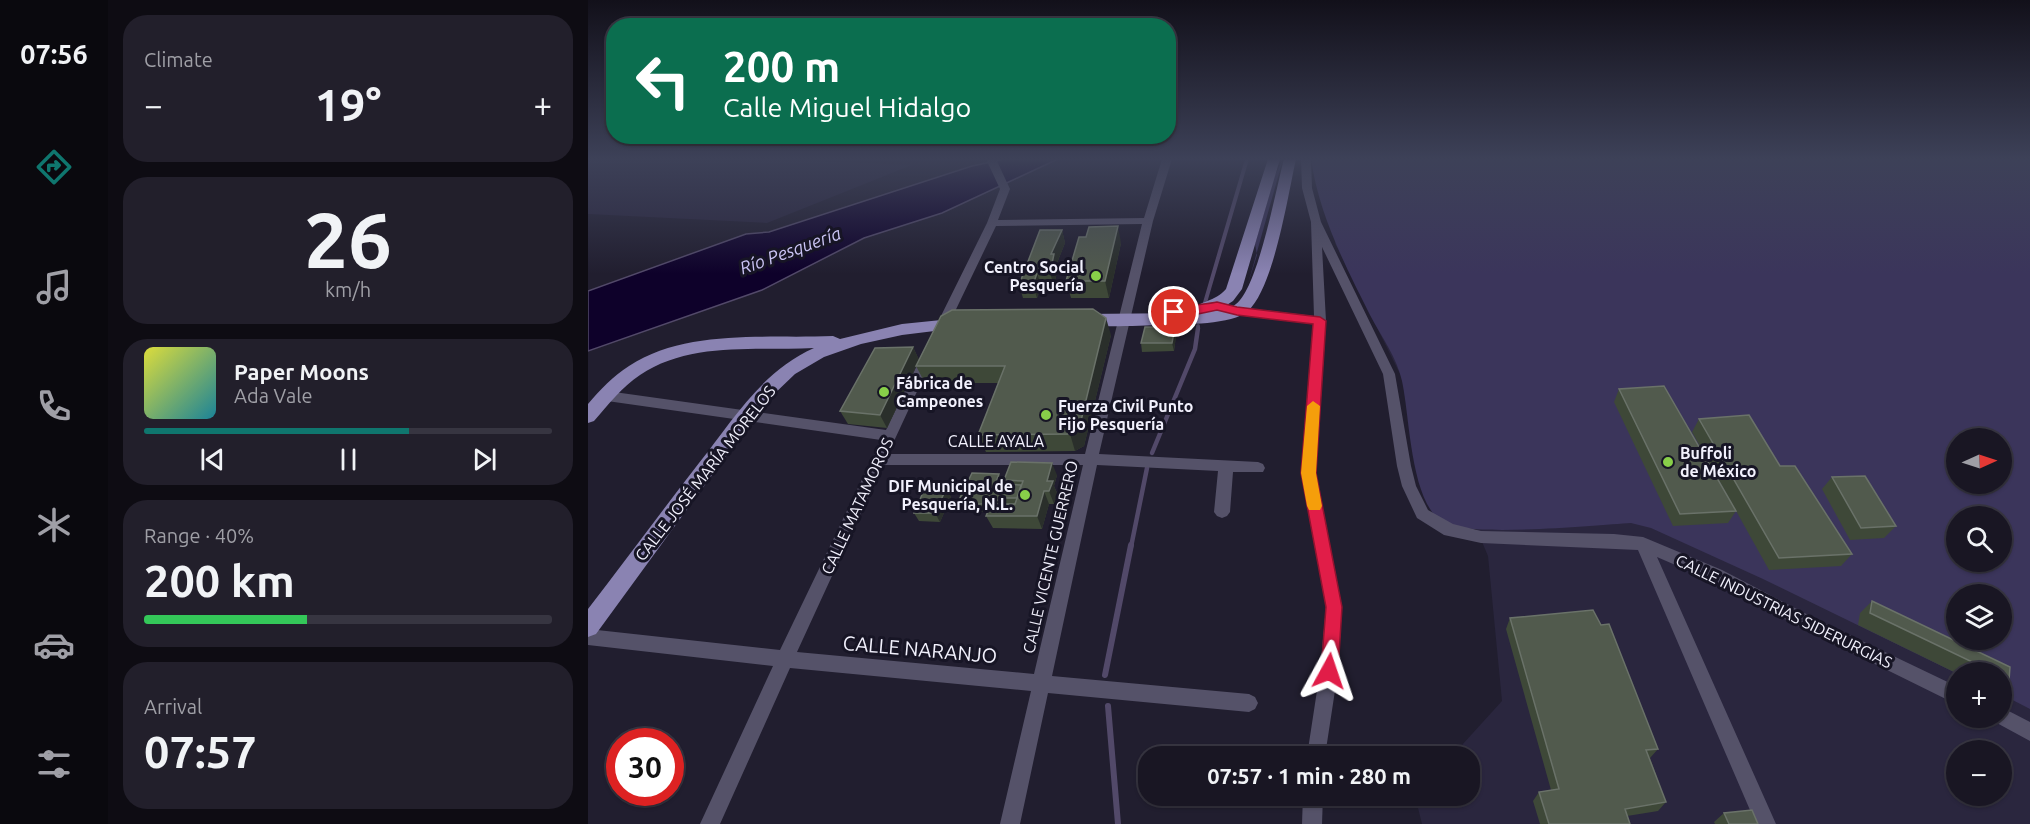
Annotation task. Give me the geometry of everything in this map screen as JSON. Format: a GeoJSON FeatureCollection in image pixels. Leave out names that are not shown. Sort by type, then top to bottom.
{"type":"FeatureCollection","features":[{"type":"Feature","properties":{"kind":"main road"},"geometry":{"type":"LineString","coordinates":[[1126,316],[1198,310],[1217,306],[1230,295],[1238,278],[1262,197]]}},
{"type":"Feature","properties":{"kind":"main road"},"geometry":{"type":"LineString","coordinates":[[1069,317],[1208,317],[1237,311],[1249,300],[1260,271],[1280,197]]}},
{"type":"Feature","properties":{"kind":"main road","name":"CALLE JOSÉ MARÍA MORELOS"},"geometry":{"type":"LineString","coordinates":[[588,627],[747,415],[779,379],[811,356],[854,342],[945,321],[977,320]]}},
{"type":"Feature","properties":{"kind":"main road"},"geometry":{"type":"LineString","coordinates":[[588,416],[627,376],[641,366],[673,353],[720,346],[833,342],[945,321]]}},
{"type":"Feature","properties":{"kind":"street","name":"CALLE MATAMOROS"},"geometry":{"type":"LineString","coordinates":[[710,824],[878,460],[992,223],[1002,197]]}},
{"type":"Feature","properties":{"kind":"street","name":"CALLE VICENTE GUERRERO"},"geometry":{"type":"LineString","coordinates":[[1010,824],[1091,459],[1155,197]]}},
{"type":"Feature","properties":{"kind":"street"},"geometry":{"type":"LineString","coordinates":[[1310,197],[1316,222],[1320,321],[1309,473],[1334,607],[1329,671],[1318,746]]}},
{"type":"Feature","properties":{"kind":"street"},"geometry":{"type":"LineString","coordinates":[[992,223],[1148,221]]}},
{"type":"Feature","properties":{"kind":"street","name":"CALLE INDUSTRIAS SIDERURGIAS"},"geometry":{"type":"LineString","coordinates":[[1316,222],[1389,374],[1404,466],[1412,493],[1422,514],[1449,530],[1480,537],[1555,538],[1643,544],[1716,574],[1810,624],[1946,690]]}},
{"type":"Feature","properties":{"kind":"street"},"geometry":{"type":"LineString","coordinates":[[1217,306],[1237,311],[1320,321]]}},
{"type":"Feature","properties":{"kind":"street"},"geometry":{"type":"LineString","coordinates":[[607,396],[890,436]]}},
{"type":"Feature","properties":{"kind":"street","name":"CALLE AYALA"},"geometry":{"type":"LineString","coordinates":[[878,460],[1091,459],[1258,468]]}},
{"type":"Feature","properties":{"kind":"street"},"geometry":{"type":"LineString","coordinates":[[1222,512],[1226,466]]}},
{"type":"Feature","properties":{"kind":"street"},"geometry":{"type":"LineString","coordinates":[[1643,544],[1766,824]]}},
{"type":"Feature","properties":{"kind":"street","name":"CALLE NARANJO"},"geometry":{"type":"LineString","coordinates":[[588,637],[785,659],[1249,703]]}},
{"type":"Feature","properties":{"kind":"street"},"geometry":{"type":"LineString","coordinates":[[2012,722],[2030,732]]}},
{"type":"Feature","properties":{"kind":"street"},"geometry":{"type":"LineString","coordinates":[[1312,806],[1312,824]]}},
{"type":"Feature","properties":{"kind":"shaded area"},"geometry":{"type":"Polygon","coordinates":[[[588,197],[831,197],[767,223],[588,214],[588,197]]]}},
{"type":"Feature","properties":{"kind":"shaded area"},"geometry":{"type":"Polygon","coordinates":[[[1268,197],[1272,197],[1257,253],[1255,244],[1268,197]]]}},
{"type":"Feature","properties":{"kind":"shaded area"},"geometry":{"type":"Polygon","coordinates":[[[1319,197],[2030,197],[2030,709],[2012,700],[2012,662],[1946,662],[1946,668],[1763,579],[1651,528],[1631,523],[1503,530],[1456,527],[1442,522],[1431,511],[1417,477],[1400,372],[1342,258],[1319,197]]]}},
{"type":"Feature","properties":{"kind":"shaded area"},"geometry":{"type":"Polygon","coordinates":[[[1345,227],[1946,479],[1946,494],[1985,494],[2030,511],[2030,824],[1422,824],[1418,806],[1480,806],[1480,746],[1461,746],[1502,701],[1488,556],[1477,530],[1419,484],[1402,378],[1335,243],[1345,227]]]}},
{"type":"Feature","properties":{"kind":"water","name":"Río Pesquería"},"geometry":{"type":"Polygon","coordinates":[[[875,197],[975,197],[942,213],[864,238],[762,290],[588,351],[588,291],[746,234],[769,232],[875,197]]]}},
{"type":"Feature","properties":{"kind":"building"},"geometry":{"type":"Polygon","coordinates":[[[1118,226],[1105,281],[1066,281],[1079,237],[1086,237],[1089,227],[1118,226]]]}},
{"type":"Feature","properties":{"kind":"building"},"geometry":{"type":"Polygon","coordinates":[[[1040,230],[1062,230],[1051,254],[1054,254],[1050,273],[1037,273],[1033,285],[1019,285],[1040,230]]]}},
{"type":"Feature","properties":{"kind":"building","name":"Fuerza Civil Punto Fijo Pesquería"},"geometry":{"type":"Polygon","coordinates":[[[1093,309],[1106,318],[1079,429],[1070,434],[978,435],[1005,366],[916,366],[941,316],[952,310],[1093,309]]]}},
{"type":"Feature","properties":{"kind":"building"},"geometry":{"type":"Polygon","coordinates":[[[1145,327],[1175,327],[1172,343],[1141,343],[1145,327]]]}},
{"type":"Feature","properties":{"kind":"building"},"geometry":{"type":"Polygon","coordinates":[[[913,347],[880,415],[840,411],[875,348],[913,347]]]}},
{"type":"Feature","properties":{"kind":"building","name":"Buffoli de México"},"geometry":{"type":"Polygon","coordinates":[[[1664,386],[1736,511],[1680,514],[1619,389],[1664,386]]]}},
{"type":"Feature","properties":{"kind":"building"},"geometry":{"type":"Polygon","coordinates":[[[1749,415],[1780,466],[1795,466],[1852,554],[1779,558],[1699,419],[1749,415]]]}},
{"type":"Feature","properties":{"kind":"building"},"geometry":{"type":"Polygon","coordinates":[[[1011,462],[1052,463],[1047,481],[1053,481],[1049,491],[1044,491],[1037,516],[986,516],[991,504],[1015,504],[1023,481],[1004,480],[1011,462]]]}},
{"type":"Feature","properties":{"kind":"building"},"geometry":{"type":"Polygon","coordinates":[[[972,473],[999,474],[994,488],[1000,487],[1001,484],[1021,485],[1017,498],[1001,498],[993,503],[957,504],[972,473]]]}},
{"type":"Feature","properties":{"kind":"building"},"geometry":{"type":"Polygon","coordinates":[[[1865,476],[1896,526],[1861,528],[1832,477],[1865,476]]]}},
{"type":"Feature","properties":{"kind":"building"},"geometry":{"type":"Polygon","coordinates":[[[925,488],[946,489],[935,513],[914,513],[925,488]]]}},
{"type":"Feature","properties":{"kind":"building"},"geometry":{"type":"Polygon","coordinates":[[[1872,601],[1946,636],[1946,649],[1870,613],[1872,601]]]}},
{"type":"Feature","properties":{"kind":"building"},"geometry":{"type":"Polygon","coordinates":[[[1593,610],[1601,625],[1609,624],[1658,749],[1646,750],[1666,802],[1625,809],[1630,824],[1549,824],[1539,792],[1559,789],[1510,618],[1593,610]]]}},
{"type":"Feature","properties":{"kind":"building"},"geometry":{"type":"Polygon","coordinates":[[[1947,650],[1974,650],[2000,662],[1972,662],[1947,650]]]}},
{"type":"Feature","properties":{"kind":"building"},"geometry":{"type":"Polygon","coordinates":[[[1752,810],[1758,824],[1729,824],[1724,813],[1752,810]]]}},
{"type":"Feature","properties":{"kind":"waterway"},"geometry":{"type":"LineString","coordinates":[[1204,306],[1236,197]]}},
{"type":"Feature","properties":{"kind":"waterway"},"geometry":{"type":"LineString","coordinates":[[1152,453],[1195,349],[1198,328]]}},
{"type":"Feature","properties":{"kind":"waterway"},"geometry":{"type":"LineString","coordinates":[[1131,547],[1147,468]]}},
{"type":"Feature","properties":{"kind":"waterway"},"geometry":{"type":"LineString","coordinates":[[1105,675],[1131,545]]}},
{"type":"Feature","properties":{"kind":"waterway"},"geometry":{"type":"LineString","coordinates":[[1108,706],[1118,824]]}},
{"type":"Feature","properties":{"kind":"slow traffic"},"geometry":{"type":"LineString","coordinates":[[1313,406],[1309,473],[1314,506]]}},
{"type":"Feature","properties":{"kind":"place","name":"Centro Social Pesquería"},"geometry":{"type":"Point","coordinates":[1096,276]}},
{"type":"Feature","properties":{"kind":"place","name":"Fábrica de Campeones"},"geometry":{"type":"Point","coordinates":[884,392]}},
{"type":"Feature","properties":{"kind":"place","name":"Fuerza Civil Punto Fijo Pesquería"},"geometry":{"type":"Point","coordinates":[1046,415]}},
{"type":"Feature","properties":{"kind":"place","name":"Buffoli de México"},"geometry":{"type":"Point","coordinates":[1668,462]}},
{"type":"Feature","properties":{"kind":"place","name":"DIF Municipal de Pesquería, N.L."},"geometry":{"type":"Point","coordinates":[1025,495]}},
{"type":"Feature","properties":{"kind":"route"},"geometry":{"type":"LineString","coordinates":[[1174,312],[1217,306],[1237,311],[1320,321],[1309,473],[1334,607],[1329,671]]}}]}
